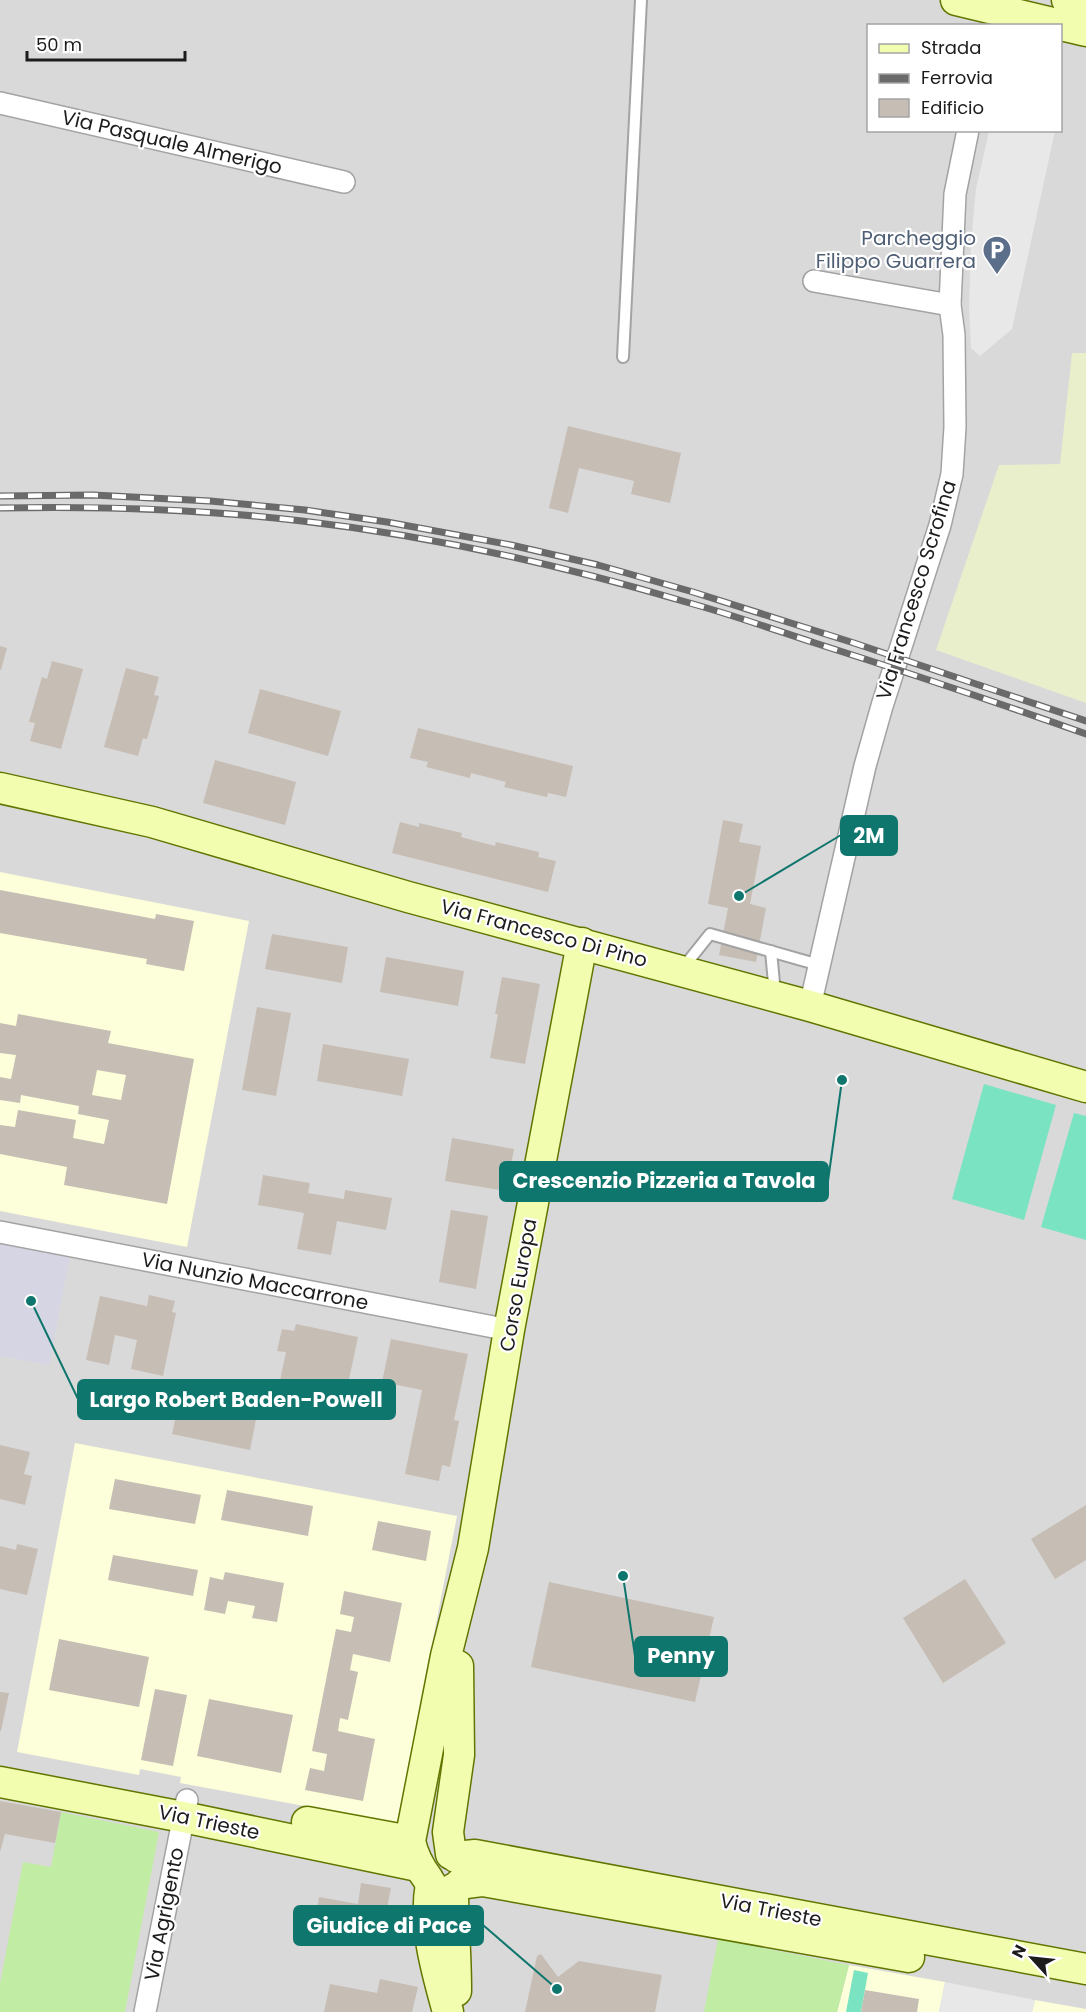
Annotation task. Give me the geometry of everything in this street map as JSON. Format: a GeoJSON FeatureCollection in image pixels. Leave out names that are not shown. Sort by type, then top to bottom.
{"type":"FeatureCollection","features":[{"type":"Feature","properties":{"kind":"street"},"geometry":{"type":"LineString","coordinates":[[956,0],[988,11],[1052,24]]}},
{"type":"Feature","properties":{"kind":"street"},"geometry":{"type":"LineString","coordinates":[[1067,0],[1086,4]]}},
{"type":"Feature","properties":{"kind":"street"},"geometry":{"type":"LineString","coordinates":[[1062,26],[1086,31]]}},
{"type":"Feature","properties":{"kind":"street","name":"Via Pasquale Almerigo"},"geometry":{"type":"LineString","coordinates":[[0,103],[344,182]]}},
{"type":"Feature","properties":{"kind":"street","name":"Via Francesco Scrofina"},"geometry":{"type":"LineString","coordinates":[[810,1006],[865,766],[940,525],[952,474],[955,427],[954,335],[950,304],[955,195],[968,132]]}},
{"type":"Feature","properties":{"kind":"street"},"geometry":{"type":"LineString","coordinates":[[814,281],[950,304]]}},
{"type":"Feature","properties":{"kind":"street","name":"Via Francesco Di Pino"},"geometry":{"type":"LineString","coordinates":[[0,788],[152,822],[408,897],[810,1006],[1086,1087]]}},
{"type":"Feature","properties":{"kind":"street","name":"Corso Europa"},"geometry":{"type":"LineString","coordinates":[[465,1585],[509,1330],[582,943]]}},
{"type":"Feature","properties":{"kind":"street","name":"Via Nunzio Maccarrone"},"geometry":{"type":"LineString","coordinates":[[0,1232],[509,1330]]}},
{"type":"Feature","properties":{"kind":"street"},"geometry":{"type":"LineString","coordinates":[[456,2012],[456,1959],[452,1927],[419,1796],[446,1656],[465,1585]]}},
{"type":"Feature","properties":{"kind":"street"},"geometry":{"type":"LineString","coordinates":[[448,2012],[434,1955],[428,1914],[448,1833],[459,1755],[458,1672],[465,1585]]}},
{"type":"Feature","properties":{"kind":"street","name":"Via Trieste"},"geometry":{"type":"LineString","coordinates":[[0,1765],[483,1881],[1086,1990]]}},
{"type":"Feature","properties":{"kind":"street","name":"Via Trieste"},"geometry":{"type":"LineString","coordinates":[[0,1782],[185,1808]]}},
{"type":"Feature","properties":{"kind":"street"},"geometry":{"type":"LineString","coordinates":[[419,1796],[430,1791],[453,1798]]}},
{"type":"Feature","properties":{"kind":"street","name":"Via Agrigento"},"geometry":{"type":"LineString","coordinates":[[145,2012],[185,1808]]}},
{"type":"Feature","properties":{"kind":"street","name":"Via Trieste"},"geometry":{"type":"LineString","coordinates":[[438,1869],[474,1855],[1086,1969]]}},
{"type":"Feature","properties":{"kind":"lane"},"geometry":{"type":"LineString","coordinates":[[623,357],[641,0]]}},
{"type":"Feature","properties":{"kind":"lane"},"geometry":{"type":"LineString","coordinates":[[680,970],[710,934],[819,965]]}},
{"type":"Feature","properties":{"kind":"lane"},"geometry":{"type":"LineString","coordinates":[[771,951],[776,997]]}},
{"type":"Feature","properties":{"kind":"shaded area"},"geometry":{"type":"Polygon","coordinates":[[[0,0],[1086,0],[1086,2012],[0,2012],[0,0]]]}},
{"type":"Feature","properties":{"kind":"shaded area","name":"Parcheggio Filippo Guarrera"},"geometry":{"type":"Polygon","coordinates":[[[989,132],[1055,132],[1012,329],[980,356],[971,348],[969,306],[976,189],[989,132]]]}},
{"type":"Feature","properties":{"kind":"shaded area"},"geometry":{"type":"Polygon","coordinates":[[[1072,353],[1086,353],[1086,703],[936,650],[999,465],[1060,464],[1072,353]]]}},
{"type":"Feature","properties":{"kind":"shaded area"},"geometry":{"type":"Polygon","coordinates":[[[0,872],[249,921],[187,1247],[0,1211],[0,872]]]}},
{"type":"Feature","properties":{"kind":"shaded area"},"geometry":{"type":"Polygon","coordinates":[[[0,1232],[72,1245],[49,1365],[0,1356],[0,1232]]]}},
{"type":"Feature","properties":{"kind":"shaded area"},"geometry":{"type":"Polygon","coordinates":[[[75,1443],[457,1516],[397,1823],[180,1783],[181,1777],[140,1769],[139,1775],[17,1752],[75,1443]]]}},
{"type":"Feature","properties":{"kind":"shaded area"},"geometry":{"type":"Polygon","coordinates":[[[849,1965],[945,1982],[939,2012],[837,2012],[849,1965]]]}},
{"type":"Feature","properties":{"kind":"shaded area"},"geometry":{"type":"Polygon","coordinates":[[[945,1982],[1035,2000],[1032,2012],[939,2012],[945,1982]]]}},
{"type":"Feature","properties":{"kind":"shaded area"},"geometry":{"type":"Polygon","coordinates":[[[1035,2000],[1086,2009],[1086,2012],[1032,2012],[1035,2000]]]}},
{"type":"Feature","properties":{"kind":"green space"},"geometry":{"type":"Polygon","coordinates":[[[984,1084],[1056,1105],[1024,1220],[952,1199],[984,1084]]]}},
{"type":"Feature","properties":{"kind":"green space"},"geometry":{"type":"Polygon","coordinates":[[[1074,1113],[1086,1116],[1086,1240],[1041,1227],[1074,1113]]]}},
{"type":"Feature","properties":{"kind":"green space"},"geometry":{"type":"Polygon","coordinates":[[[61,1812],[159,1832],[125,2012],[0,2012],[0,1984],[23,1862],[51,1867],[61,1812]]]}},
{"type":"Feature","properties":{"kind":"green space"},"geometry":{"type":"Polygon","coordinates":[[[718,1939],[849,1965],[837,2012],[704,2012],[718,1939]]]}},
{"type":"Feature","properties":{"kind":"green space"},"geometry":{"type":"Polygon","coordinates":[[[854,1970],[868,1973],[861,2012],[846,2012],[854,1970]]]}},
{"type":"Feature","properties":{"kind":"building"},"geometry":{"type":"Polygon","coordinates":[[[568,426],[681,453],[670,503],[631,494],[634,481],[579,468],[568,513],[549,508],[568,426]]]}},
{"type":"Feature","properties":{"kind":"building"},"geometry":{"type":"Polygon","coordinates":[[[0,646],[7,648],[1,670],[0,670],[0,646]]]}},
{"type":"Feature","properties":{"kind":"building"},"geometry":{"type":"Polygon","coordinates":[[[52,661],[83,669],[61,749],[30,741],[35,723],[29,722],[42,677],[47,679],[52,661]]]}},
{"type":"Feature","properties":{"kind":"building"},"geometry":{"type":"Polygon","coordinates":[[[126,668],[159,677],[154,695],[159,696],[147,739],[143,738],[138,756],[104,747],[126,668]]]}},
{"type":"Feature","properties":{"kind":"building"},"geometry":{"type":"Polygon","coordinates":[[[260,689],[341,711],[328,756],[248,733],[260,689]]]}},
{"type":"Feature","properties":{"kind":"building"},"geometry":{"type":"Polygon","coordinates":[[[418,728],[573,766],[566,797],[548,793],[547,797],[504,787],[506,782],[471,773],[470,778],[426,767],[428,762],[410,758],[418,728]]]}},
{"type":"Feature","properties":{"kind":"building"},"geometry":{"type":"Polygon","coordinates":[[[215,760],[296,782],[285,825],[203,803],[215,760]]]}},
{"type":"Feature","properties":{"kind":"building"},"geometry":{"type":"Polygon","coordinates":[[[723,820],[743,824],[739,842],[761,846],[750,904],[766,908],[756,962],[719,955],[728,908],[708,904],[723,820]]]}},
{"type":"Feature","properties":{"kind":"building"},"geometry":{"type":"Polygon","coordinates":[[[400,822],[419,827],[419,823],[462,833],[461,837],[495,846],[496,842],[539,852],[538,857],[556,861],[548,892],[392,853],[400,822]]]}},
{"type":"Feature","properties":{"kind":"building"},"geometry":{"type":"Polygon","coordinates":[[[0,890],[155,919],[156,914],[194,921],[184,971],[146,964],[147,959],[0,933],[0,890]]]}},
{"type":"Feature","properties":{"kind":"building"},"geometry":{"type":"Polygon","coordinates":[[[272,934],[348,947],[342,983],[265,969],[272,934]]]}},
{"type":"Feature","properties":{"kind":"building"},"geometry":{"type":"Polygon","coordinates":[[[386,957],[464,971],[458,1006],[380,992],[386,957]]]}},
{"type":"Feature","properties":{"kind":"building"},"geometry":{"type":"Polygon","coordinates":[[[502,977],[540,984],[525,1064],[490,1058],[502,977]]]}},
{"type":"Feature","properties":{"kind":"building"},"geometry":{"type":"Polygon","coordinates":[[[257,1007],[291,1013],[276,1096],[242,1090],[257,1007]]]}},
{"type":"Feature","properties":{"kind":"building"},"geometry":{"type":"Polygon","coordinates":[[[18,1014],[111,1031],[108,1043],[194,1059],[167,1204],[64,1185],[67,1167],[0,1154],[0,1125],[15,1127],[18,1110],[76,1120],[73,1138],[104,1144],[109,1120],[78,1114],[79,1106],[21,1095],[20,1103],[0,1100],[0,1077],[11,1079],[16,1055],[0,1053],[0,1023],[16,1026],[18,1014]],[[97,1070],[92,1095],[121,1100],[126,1075],[97,1070]]]}},
{"type":"Feature","properties":{"kind":"building"},"geometry":{"type":"Polygon","coordinates":[[[323,1044],[409,1059],[402,1096],[317,1081],[323,1044]]]}},
{"type":"Feature","properties":{"kind":"building"},"geometry":{"type":"Polygon","coordinates":[[[452,1138],[514,1149],[506,1191],[445,1181],[452,1138]]]}},
{"type":"Feature","properties":{"kind":"building"},"geometry":{"type":"Polygon","coordinates":[[[263,1175],[310,1183],[308,1193],[344,1199],[345,1190],[392,1198],[386,1230],[337,1221],[331,1255],[297,1249],[304,1213],[258,1205],[263,1175]]]}},
{"type":"Feature","properties":{"kind":"building"},"geometry":{"type":"Polygon","coordinates":[[[451,1210],[488,1216],[476,1289],[439,1282],[451,1210]]]}},
{"type":"Feature","properties":{"kind":"building"},"geometry":{"type":"Polygon","coordinates":[[[149,1295],[175,1301],[172,1312],[176,1313],[163,1376],[131,1369],[137,1340],[115,1335],[109,1365],[86,1360],[100,1296],[147,1306],[149,1295]]]}},
{"type":"Feature","properties":{"kind":"building"},"geometry":{"type":"Polygon","coordinates":[[[296,1324],[358,1337],[343,1408],[329,1415],[275,1404],[286,1352],[277,1351],[282,1329],[294,1331],[296,1324]]]}},
{"type":"Feature","properties":{"kind":"building"},"geometry":{"type":"Polygon","coordinates":[[[391,1339],[468,1354],[454,1420],[459,1421],[450,1467],[442,1465],[439,1481],[405,1474],[422,1390],[382,1382],[391,1339]]]}},
{"type":"Feature","properties":{"kind":"building"},"geometry":{"type":"Polygon","coordinates":[[[180,1398],[257,1414],[250,1450],[172,1434],[180,1398]]]}},
{"type":"Feature","properties":{"kind":"building"},"geometry":{"type":"Polygon","coordinates":[[[0,1445],[30,1452],[24,1474],[32,1476],[25,1505],[0,1499],[0,1445]]]}},
{"type":"Feature","properties":{"kind":"building"},"geometry":{"type":"Polygon","coordinates":[[[115,1479],[201,1495],[195,1524],[109,1509],[115,1479]]]}},
{"type":"Feature","properties":{"kind":"building"},"geometry":{"type":"Polygon","coordinates":[[[227,1490],[313,1506],[308,1536],[221,1520],[227,1490]]]}},
{"type":"Feature","properties":{"kind":"building"},"geometry":{"type":"Polygon","coordinates":[[[1086,1505],[1086,1560],[1055,1579],[1031,1539],[1086,1505]]]}},
{"type":"Feature","properties":{"kind":"building"},"geometry":{"type":"Polygon","coordinates":[[[378,1521],[431,1531],[426,1561],[372,1550],[378,1521]]]}},
{"type":"Feature","properties":{"kind":"building"},"geometry":{"type":"Polygon","coordinates":[[[17,1544],[38,1549],[27,1595],[0,1589],[0,1546],[16,1550],[17,1544]]]}},
{"type":"Feature","properties":{"kind":"building"},"geometry":{"type":"Polygon","coordinates":[[[113,1555],[198,1570],[193,1596],[108,1580],[113,1555]]]}},
{"type":"Feature","properties":{"kind":"building"},"geometry":{"type":"Polygon","coordinates":[[[225,1572],[284,1583],[277,1622],[252,1618],[255,1606],[228,1601],[225,1614],[204,1610],[210,1577],[223,1580],[225,1572]]]}},
{"type":"Feature","properties":{"kind":"building"},"geometry":{"type":"Polygon","coordinates":[[[965,1579],[1006,1643],[943,1683],[903,1618],[965,1579]]]}},
{"type":"Feature","properties":{"kind":"building"},"geometry":{"type":"Polygon","coordinates":[[[549,1582],[714,1617],[695,1702],[531,1667],[549,1582]]]}},
{"type":"Feature","properties":{"kind":"building"},"geometry":{"type":"Polygon","coordinates":[[[344,1591],[402,1603],[390,1662],[353,1654],[350,1670],[358,1672],[348,1720],[340,1718],[338,1731],[375,1739],[363,1801],[305,1790],[310,1768],[324,1771],[327,1754],[312,1751],[336,1629],[351,1632],[354,1617],[340,1614],[344,1591]]]}},
{"type":"Feature","properties":{"kind":"building"},"geometry":{"type":"Polygon","coordinates":[[[59,1639],[149,1657],[139,1707],[49,1690],[59,1639]]]}},
{"type":"Feature","properties":{"kind":"building"},"geometry":{"type":"Polygon","coordinates":[[[155,1689],[187,1695],[173,1766],[141,1760],[155,1689]]]}},
{"type":"Feature","properties":{"kind":"building"},"geometry":{"type":"Polygon","coordinates":[[[0,1692],[9,1693],[1,1731],[0,1731],[0,1692]]]}},
{"type":"Feature","properties":{"kind":"building"},"geometry":{"type":"Polygon","coordinates":[[[209,1699],[293,1715],[281,1773],[197,1756],[209,1699]]]}},
{"type":"Feature","properties":{"kind":"building"},"geometry":{"type":"Polygon","coordinates":[[[0,1801],[61,1812],[55,1843],[5,1834],[0,1852],[0,1801]]]}},
{"type":"Feature","properties":{"kind":"building"},"geometry":{"type":"Polygon","coordinates":[[[361,1883],[391,1888],[381,1939],[314,1927],[319,1897],[358,1904],[361,1883]]]}},
{"type":"Feature","properties":{"kind":"building"},"geometry":{"type":"Polygon","coordinates":[[[541,1954],[558,1977],[579,1961],[662,1975],[655,2012],[525,2012],[537,1956],[541,1954]]]}},
{"type":"Feature","properties":{"kind":"building"},"geometry":{"type":"Polygon","coordinates":[[[380,1979],[418,1987],[412,2012],[324,2012],[330,1984],[377,1993],[380,1979]]]}},
{"type":"Feature","properties":{"kind":"building"},"geometry":{"type":"Polygon","coordinates":[[[865,1990],[919,1999],[917,2012],[861,2012],[865,1990]]]}},
{"type":"Feature","properties":{"kind":"railway"},"geometry":{"type":"LineString","coordinates":[[0,496],[93,495],[210,501],[305,510],[387,522],[511,545],[598,565],[693,592],[1086,721]]}},
{"type":"Feature","properties":{"kind":"railway"},"geometry":{"type":"LineString","coordinates":[[0,508],[151,509],[227,514],[351,527],[448,543],[592,576],[719,612],[951,687],[1086,734]]}},
{"type":"Feature","properties":{"kind":"place","name":"Parcheggio Filippo Guarrera"},"geometry":{"type":"Point","coordinates":[997,276]}},
{"type":"Feature","properties":{"kind":"place","name":"2M"},"geometry":{"type":"Point","coordinates":[739,896]}},
{"type":"Feature","properties":{"kind":"place","name":"Crescenzio Pizzeria a Tavola"},"geometry":{"type":"Point","coordinates":[842,1080]}},
{"type":"Feature","properties":{"kind":"place","name":"Largo Robert Baden-Powell"},"geometry":{"type":"Point","coordinates":[31,1301]}},
{"type":"Feature","properties":{"kind":"place","name":"Penny"},"geometry":{"type":"Point","coordinates":[623,1576]}},
{"type":"Feature","properties":{"kind":"place","name":"Giudice di Pace"},"geometry":{"type":"Point","coordinates":[557,1989]}}]}
